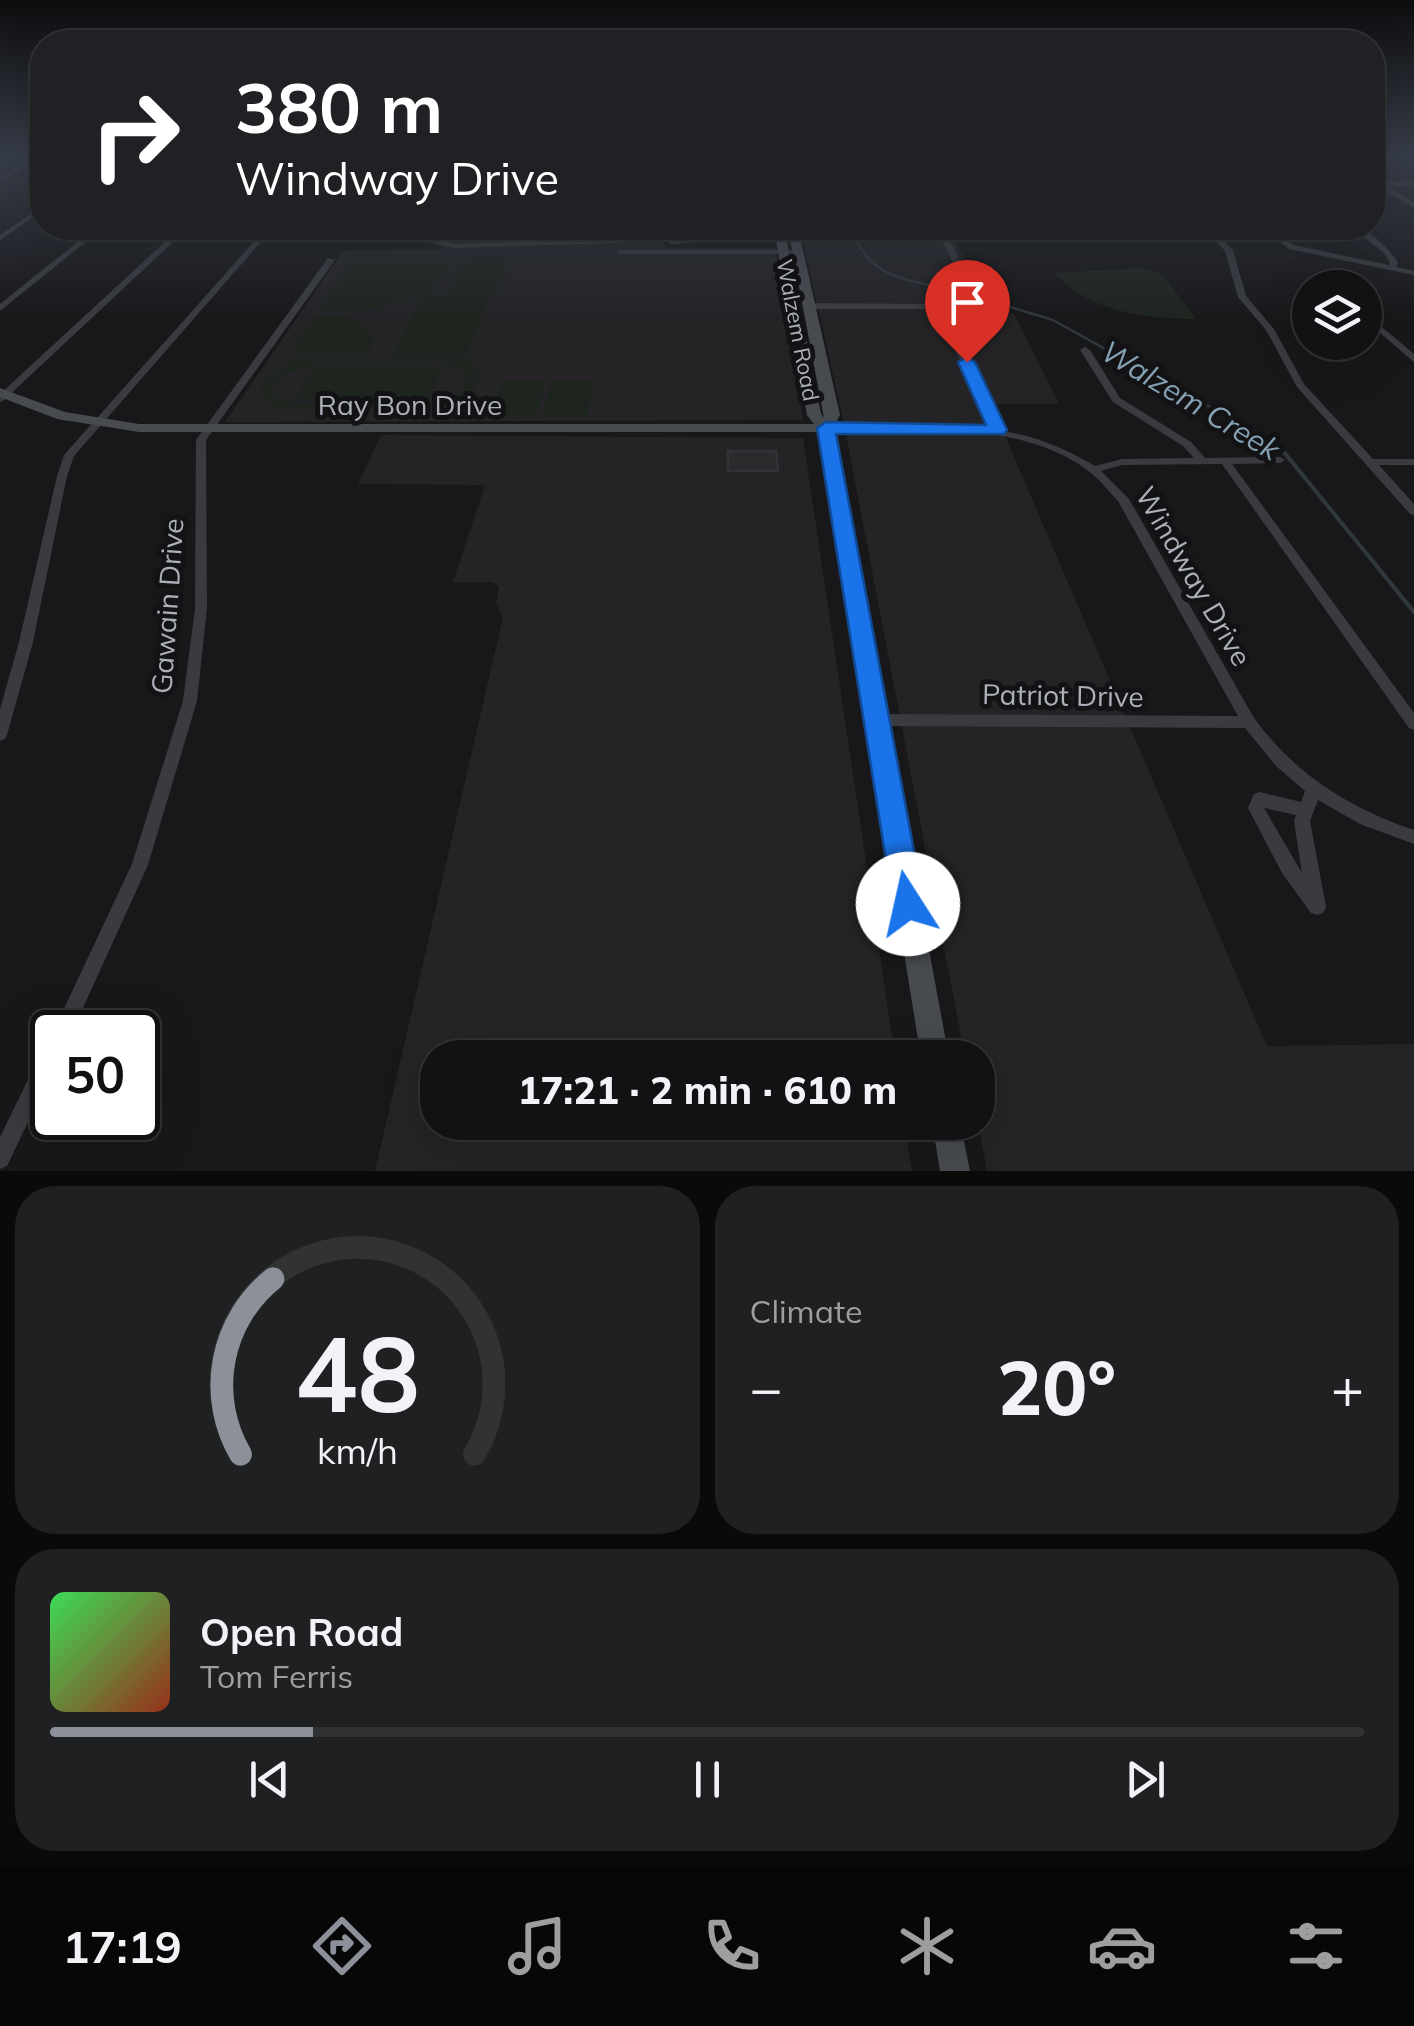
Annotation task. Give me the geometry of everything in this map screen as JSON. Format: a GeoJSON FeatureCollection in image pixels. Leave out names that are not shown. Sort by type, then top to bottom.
{"type":"FeatureCollection","features":[{"type":"Feature","properties":{"kind":"main road","name":"Walzem Road"},"geometry":{"type":"LineString","coordinates":[[780,240],[814,414],[826,428],[932,1040]]}},
{"type":"Feature","properties":{"kind":"main road","name":"Walzem Road"},"geometry":{"type":"LineString","coordinates":[[796,240],[833,415],[826,428]]}},
{"type":"Feature","properties":{"kind":"main road"},"geometry":{"type":"LineString","coordinates":[[788,280],[800,302],[810,306]]}},
{"type":"Feature","properties":{"kind":"main road","name":"Ray Bon Drive"},"geometry":{"type":"LineString","coordinates":[[2,395],[62,416],[96,422],[210,429],[826,428]]}},
{"type":"Feature","properties":{"kind":"main road"},"geometry":{"type":"LineString","coordinates":[[949,1140],[954,1171]]}},
{"type":"Feature","properties":{"kind":"street"},"geometry":{"type":"LineString","coordinates":[[0,238],[30,217]]}},
{"type":"Feature","properties":{"kind":"street"},"geometry":{"type":"LineString","coordinates":[[0,308],[85,240]]}},
{"type":"Feature","properties":{"kind":"street"},"geometry":{"type":"LineString","coordinates":[[2,395],[171,240]]}},
{"type":"Feature","properties":{"kind":"street"},"geometry":{"type":"LineString","coordinates":[[0,735],[26,642],[65,465],[96,422],[258,240]]}},
{"type":"Feature","properties":{"kind":"street"},"geometry":{"type":"LineString","coordinates":[[430,240],[444,245],[549,246],[678,240]]}},
{"type":"Feature","properties":{"kind":"street"},"geometry":{"type":"LineString","coordinates":[[810,306],[940,306],[960,288],[964,278],[946,240]]}},
{"type":"Feature","properties":{"kind":"street"},"geometry":{"type":"LineString","coordinates":[[1219,240],[1229,250],[1242,297],[1270,329],[1300,385],[1414,510]]}},
{"type":"Feature","properties":{"kind":"street"},"geometry":{"type":"LineString","coordinates":[[1282,240],[1292,247],[1414,274]]}},
{"type":"Feature","properties":{"kind":"street"},"geometry":{"type":"LineString","coordinates":[[1371,240],[1392,256],[1392,269]]}},
{"type":"Feature","properties":{"kind":"street"},"geometry":{"type":"LineString","coordinates":[[621,252],[798,252]]}},
{"type":"Feature","properties":{"kind":"street","name":"Gawain Drive"},"geometry":{"type":"LineString","coordinates":[[72,1010],[134,879],[190,701],[201,608],[201,440],[331,260]]}},
{"type":"Feature","properties":{"kind":"street"},"geometry":{"type":"LineString","coordinates":[[940,306],[998,430]]}},
{"type":"Feature","properties":{"kind":"street"},"geometry":{"type":"LineString","coordinates":[[1382,331],[1414,359]]}},
{"type":"Feature","properties":{"kind":"street"},"geometry":{"type":"LineString","coordinates":[[1085,350],[1116,400],[1187,444],[1203,462]]}},
{"type":"Feature","properties":{"kind":"street","name":"Windway Drive"},"geometry":{"type":"LineString","coordinates":[[826,428],[998,430],[1053,447],[1093,470],[1129,508],[1248,722],[1273,754],[1314,789],[1376,823],[1414,836]]}},
{"type":"Feature","properties":{"kind":"street"},"geometry":{"type":"LineString","coordinates":[[1093,470],[1122,462],[1280,460]]}},
{"type":"Feature","properties":{"kind":"street"},"geometry":{"type":"LineString","coordinates":[[1225,462],[1414,724]]}},
{"type":"Feature","properties":{"kind":"street"},"geometry":{"type":"LineString","coordinates":[[1368,462],[1414,462]]}},
{"type":"Feature","properties":{"kind":"street","name":"Patriot Drive"},"geometry":{"type":"LineString","coordinates":[[876,720],[1248,722]]}},
{"type":"Feature","properties":{"kind":"street"},"geometry":{"type":"LineString","coordinates":[[1303,810],[1268,799],[1260,799],[1256,808],[1288,867],[1316,907],[1303,810],[1314,789]]}},
{"type":"Feature","properties":{"kind":"street"},"geometry":{"type":"LineString","coordinates":[[0,1158],[30,1097]]}},
{"type":"Feature","properties":{"kind":"shaded area"},"geometry":{"type":"Polygon","coordinates":[[[423,240],[663,240],[665,248],[775,248],[803,420],[225,422],[343,251],[443,249],[423,240]]]}},
{"type":"Feature","properties":{"kind":"shaded area"},"geometry":{"type":"Polygon","coordinates":[[[803,240],[954,240],[975,280],[959,299],[1014,314],[1059,404],[995,404],[1008,443],[1267,1046],[1414,1044],[1414,1171],[987,1171],[981,1140],[995,1140],[995,1040],[962,1040],[844,424],[803,240]]]}},
{"type":"Feature","properties":{"kind":"shaded area"},"geometry":{"type":"Polygon","coordinates":[[[465,256],[512,256],[497,294],[490,295],[466,355],[393,355],[423,295],[380,308],[320,309],[350,264],[451,262],[444,279],[424,294],[446,295],[465,256]]]}},
{"type":"Feature","properties":{"kind":"shaded area"},"geometry":{"type":"Polygon","coordinates":[[[1141,268],[1162,274],[1196,319],[1139,315],[1101,305],[1084,297],[1055,273],[1141,268]]]}},
{"type":"Feature","properties":{"kind":"shaded area"},"geometry":{"type":"Polygon","coordinates":[[[316,316],[350,319],[364,326],[374,339],[369,353],[295,354],[292,351],[316,316]]]}},
{"type":"Feature","properties":{"kind":"shaded area"},"geometry":{"type":"Polygon","coordinates":[[[475,357],[469,363],[479,374],[476,386],[457,401],[435,407],[287,409],[269,404],[260,394],[265,381],[293,358],[475,357]],[[439,362],[317,363],[279,376],[271,392],[292,403],[434,402],[456,394],[469,379],[462,368],[439,362]]]}},
{"type":"Feature","properties":{"kind":"shaded area"},"geometry":{"type":"Polygon","coordinates":[[[314,367],[442,367],[429,398],[295,398],[314,367]]]}},
{"type":"Feature","properties":{"kind":"shaded area"},"geometry":{"type":"Polygon","coordinates":[[[503,381],[545,381],[536,418],[491,418],[503,381]]]}},
{"type":"Feature","properties":{"kind":"shaded area"},"geometry":{"type":"Polygon","coordinates":[[[551,381],[593,381],[587,417],[542,418],[551,381]]]}},
{"type":"Feature","properties":{"kind":"shaded area"},"geometry":{"type":"Polygon","coordinates":[[[381,435],[803,438],[892,1040],[420,1040],[420,1140],[907,1140],[912,1171],[375,1171],[503,617],[496,603],[499,587],[493,582],[453,582],[485,485],[358,484],[381,435]]]}},
{"type":"Feature","properties":{"kind":"building"},"geometry":{"type":"Polygon","coordinates":[[[728,451],[776,451],[778,471],[728,471],[728,451]]]}},
{"type":"Feature","properties":{"kind":"waterway","name":"Walzem Creek"},"geometry":{"type":"LineString","coordinates":[[858,243],[865,255],[885,271],[909,281],[949,289]]}},
{"type":"Feature","properties":{"kind":"waterway","name":"Walzem Creek"},"geometry":{"type":"LineString","coordinates":[[964,293],[1053,320],[1237,422]]}},
{"type":"Feature","properties":{"kind":"waterway","name":"Walzem Creek"},"geometry":{"type":"LineString","coordinates":[[1232,420],[1279,446],[1414,612]]}},
{"type":"Feature","properties":{"kind":"route"},"geometry":{"type":"LineString","coordinates":[[908,904],[826,428],[998,430],[967,362]]}}]}
